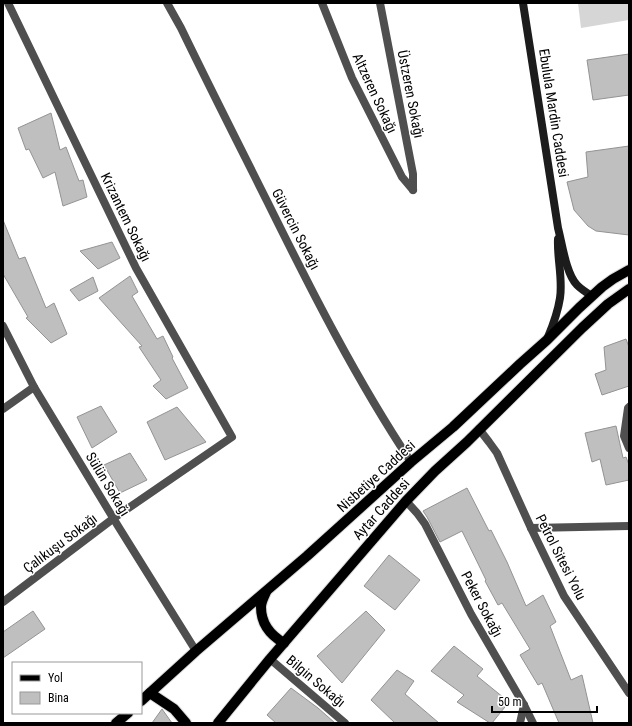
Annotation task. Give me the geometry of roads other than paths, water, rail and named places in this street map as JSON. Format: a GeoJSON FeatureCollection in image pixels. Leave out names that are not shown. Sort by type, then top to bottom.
{"type":"FeatureCollection","features":[{"type":"Feature","properties":{"kind":"main road","name":"Ebulula Mardin Caddesi"},"geometry":{"type":"LineString","coordinates":[[523,3],[558,228]]}},
{"type":"Feature","properties":{"kind":"main road"},"geometry":{"type":"LineString","coordinates":[[558,228],[570,276],[577,286],[608,304],[629,289]]}},
{"type":"Feature","properties":{"kind":"main road"},"geometry":{"type":"LineString","coordinates":[[547,340],[552,328],[560,298],[558,228]]}},
{"type":"Feature","properties":{"kind":"main road","name":"Nisbetiye Caddesi"},"geometry":{"type":"LineString","coordinates":[[142,700],[453,426],[547,340],[592,296],[613,279],[629,270]]}},
{"type":"Feature","properties":{"kind":"main road","name":"Aytar Caddesi"},"geometry":{"type":"LineString","coordinates":[[218,723],[270,659],[406,501],[435,471],[608,304]]}},
{"type":"Feature","properties":{"kind":"main road"},"geometry":{"type":"LineString","coordinates":[[266,592],[261,606],[266,627],[272,635],[284,643]]}},
{"type":"Feature","properties":{"kind":"main road"},"geometry":{"type":"LineString","coordinates":[[150,693],[174,709],[186,723]]}},
{"type":"Feature","properties":{"kind":"main road"},"geometry":{"type":"LineString","coordinates":[[116,723],[127,714]]}},
{"type":"Feature","properties":{"kind":"street","name":"Krizantem Sokağı"},"geometry":{"type":"LineString","coordinates":[[8,3],[136,268],[232,437]]}},
{"type":"Feature","properties":{"kind":"street","name":"Güvercin Sokağı"},"geometry":{"type":"LineString","coordinates":[[167,3],[347,356],[393,435],[411,462]]}},
{"type":"Feature","properties":{"kind":"street","name":"Altzeren Sokağı"},"geometry":{"type":"LineString","coordinates":[[322,3],[352,78],[402,177],[412,190]]}},
{"type":"Feature","properties":{"kind":"street","name":"Üstzeren Sokağı"},"geometry":{"type":"LineString","coordinates":[[380,3],[413,174],[412,190]]}},
{"type":"Feature","properties":{"kind":"street","name":"Sülün Sokağı"},"geometry":{"type":"LineString","coordinates":[[3,326],[34,387],[196,652]]}},
{"type":"Feature","properties":{"kind":"street"},"geometry":{"type":"LineString","coordinates":[[3,409],[34,387]]}},
{"type":"Feature","properties":{"kind":"street"},"geometry":{"type":"LineString","coordinates":[[629,407],[624,436],[629,448]]}},
{"type":"Feature","properties":{"kind":"street","name":"Petrol Sitesi Yolu"},"geometry":{"type":"LineString","coordinates":[[479,429],[497,453],[530,528],[564,596],[629,693]]}},
{"type":"Feature","properties":{"kind":"street","name":"Çalıkuşu Sokağı"},"geometry":{"type":"LineString","coordinates":[[3,602],[114,518],[232,437]]}},
{"type":"Feature","properties":{"kind":"street","name":"Peker Sokağı"},"geometry":{"type":"LineString","coordinates":[[406,501],[425,524],[471,614],[533,723]]}},
{"type":"Feature","properties":{"kind":"street"},"geometry":{"type":"LineString","coordinates":[[530,528],[629,526]]}},
{"type":"Feature","properties":{"kind":"street","name":"Bilgin Sokağı"},"geometry":{"type":"LineString","coordinates":[[270,659],[345,723]]}},
{"type":"Feature","properties":{"kind":"street"},"geometry":{"type":"LineString","coordinates":[[520,723],[524,705]]}}]}
